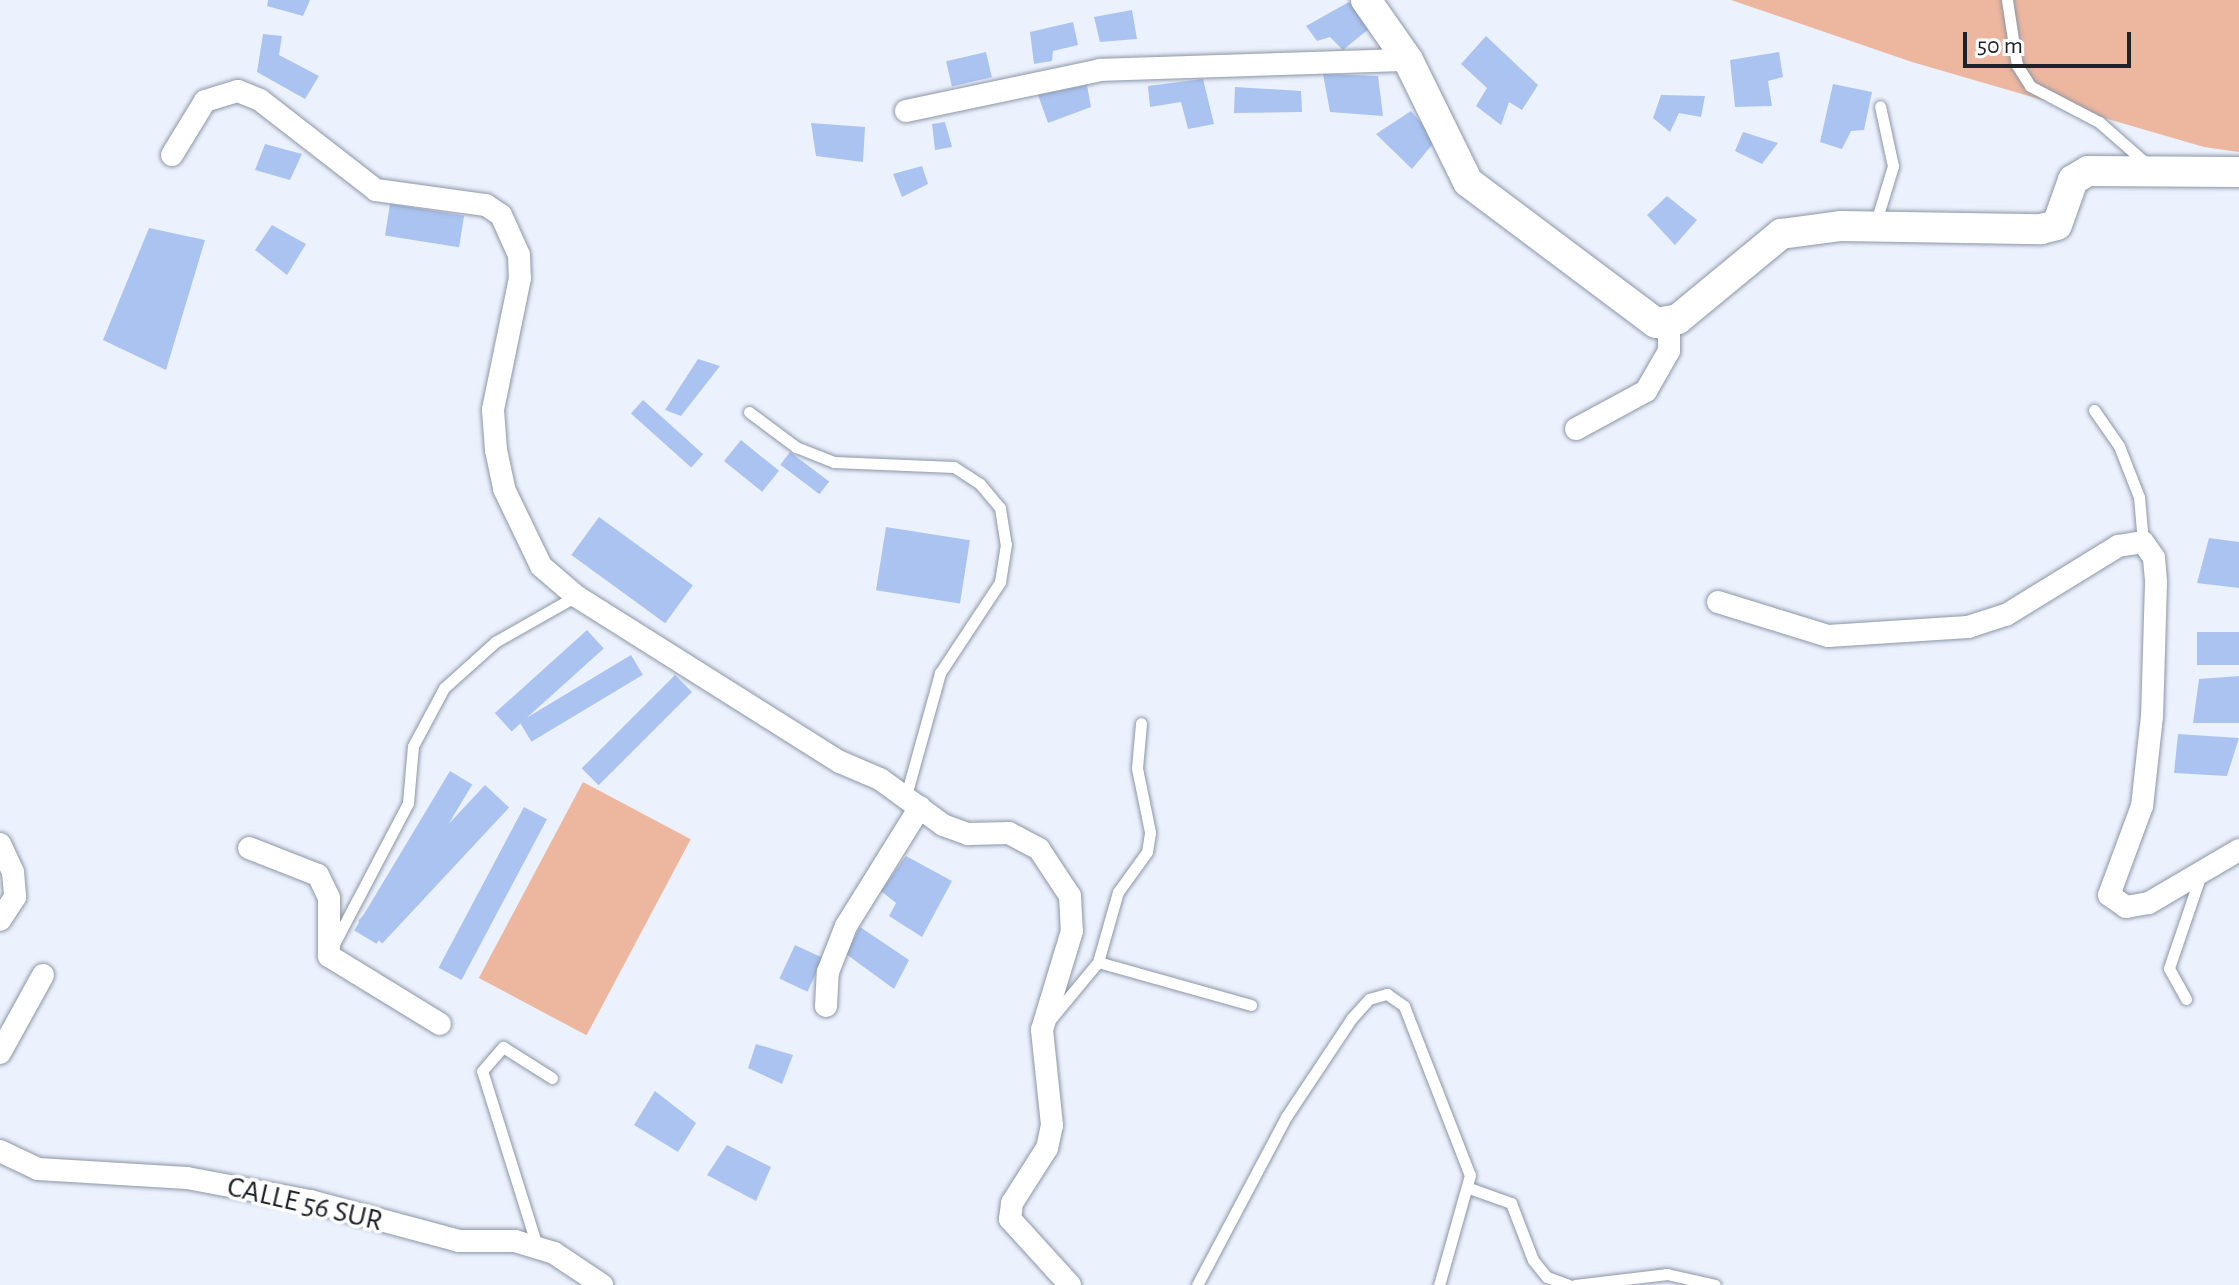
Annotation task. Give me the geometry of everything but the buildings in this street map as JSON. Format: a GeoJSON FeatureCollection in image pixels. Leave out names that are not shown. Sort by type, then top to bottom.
{"type":"FeatureCollection","features":[{"type":"Feature","properties":{"kind":"street"},"geometry":{"type":"LineString","coordinates":[[1366,0],[1408,60],[1468,182],[1646,319],[1669,323],[1781,234],[1875,226],[2041,229],[2057,225],[2073,180],[2088,171],[2158,175],[2239,172]]}},
{"type":"Feature","properties":{"kind":"street"},"geometry":{"type":"LineString","coordinates":[[906,111],[1100,70],[1408,60]]}},
{"type":"Feature","properties":{"kind":"street"},"geometry":{"type":"LineString","coordinates":[[172,155],[205,101],[238,91],[260,100],[376,190],[486,205],[501,215],[519,255],[520,278],[493,410],[496,450],[520,530],[541,566],[576,596],[840,762],[968,834],[1009,833],[1039,849],[1058,873],[1070,896],[1072,931],[1042,1030],[1052,1125],[1047,1148],[1012,1203],[1010,1219],[1070,1285]]}},
{"type":"Feature","properties":{"kind":"street"},"geometry":{"type":"LineString","coordinates":[[1576,429],[1646,391],[1669,351],[1669,323]]}},
{"type":"Feature","properties":{"kind":"street"},"geometry":{"type":"LineString","coordinates":[[1718,602],[1828,636],[1968,627],[2006,615],[2118,546],[2143,542],[2154,558],[2156,583],[2152,716],[2142,806],[2109,895],[2116,905],[2136,906],[2200,876],[2239,850]]}},
{"type":"Feature","properties":{"kind":"street"},"geometry":{"type":"LineString","coordinates":[[826,1006],[828,972],[846,926],[913,802]]}},
{"type":"Feature","properties":{"kind":"street"},"geometry":{"type":"LineString","coordinates":[[0,844],[13,872],[15,897],[0,920]]}},
{"type":"Feature","properties":{"kind":"street"},"geometry":{"type":"LineString","coordinates":[[249,848],[318,875],[326,885],[329,956],[440,1024]]}},
{"type":"Feature","properties":{"kind":"street"},"geometry":{"type":"LineString","coordinates":[[0,1053],[43,975]]}},
{"type":"Feature","properties":{"kind":"street","name":"CALLE 56 SUR"},"geometry":{"type":"LineString","coordinates":[[0,1151],[38,1169],[187,1178],[310,1201],[459,1241],[537,1247],[589,1271],[602,1285]]}},
{"type":"Feature","properties":{"kind":"lane"},"geometry":{"type":"LineString","coordinates":[[2007,0],[2017,65],[2030,86],[2099,122],[2158,175]]}},
{"type":"Feature","properties":{"kind":"lane"},"geometry":{"type":"LineString","coordinates":[[1875,226],[1893,166],[1880,106]]}},
{"type":"Feature","properties":{"kind":"lane"},"geometry":{"type":"LineString","coordinates":[[2094,410],[2119,446],[2139,497],[2143,542]]}},
{"type":"Feature","properties":{"kind":"lane"},"geometry":{"type":"LineString","coordinates":[[749,412],[796,447],[834,462],[954,467],[980,484],[1000,508],[1006,544],[1000,582],[940,673],[913,802]]}},
{"type":"Feature","properties":{"kind":"lane"},"geometry":{"type":"LineString","coordinates":[[329,956],[408,803],[413,746],[444,688],[495,642],[576,596]]}},
{"type":"Feature","properties":{"kind":"lane"},"geometry":{"type":"LineString","coordinates":[[1042,1030],[1098,962],[1118,892],[1147,852],[1150,832],[1137,768],[1141,723]]}},
{"type":"Feature","properties":{"kind":"lane"},"geometry":{"type":"LineString","coordinates":[[2186,999],[2169,968],[2200,876]]}},
{"type":"Feature","properties":{"kind":"lane"},"geometry":{"type":"LineString","coordinates":[[1098,962],[1251,1005]]}},
{"type":"Feature","properties":{"kind":"lane"},"geometry":{"type":"LineString","coordinates":[[1197,1285],[1286,1117],[1369,999],[1387,994],[1404,1006],[1464,1152],[1469,1188],[1447,1238],[1439,1285]]}},
{"type":"Feature","properties":{"kind":"lane"},"geometry":{"type":"LineString","coordinates":[[537,1247],[482,1071],[503,1047],[552,1078]]}},
{"type":"Feature","properties":{"kind":"lane"},"geometry":{"type":"LineString","coordinates":[[1469,1188],[1511,1203],[1533,1260],[1547,1277],[1572,1285],[1639,1276],[1715,1285]]}},
{"type":"Feature","properties":{"kind":"shaded area"},"geometry":{"type":"Polygon","coordinates":[[[1731,0],[2239,0],[2239,152],[2204,147],[1912,62],[1731,0]]]}},
{"type":"Feature","properties":{"kind":"shaded area"},"geometry":{"type":"Polygon","coordinates":[[[583,782],[691,839],[586,1035],[479,978],[583,782]]]}}]}
